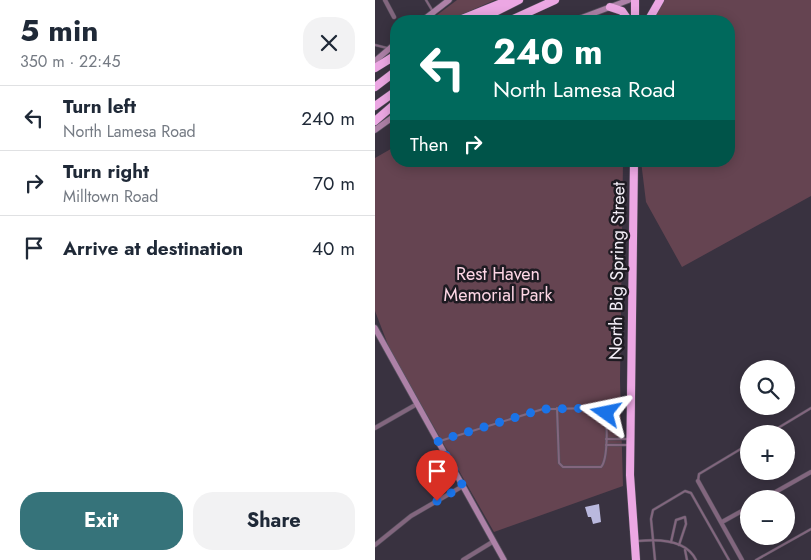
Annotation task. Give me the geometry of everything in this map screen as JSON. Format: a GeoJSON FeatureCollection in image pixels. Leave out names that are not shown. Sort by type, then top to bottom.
{"type":"FeatureCollection","features":[{"type":"Feature","properties":{"kind":"highway"},"geometry":{"type":"LineString","coordinates":[[472,15],[509,0]]}},
{"type":"Feature","properties":{"kind":"highway"},"geometry":{"type":"LineString","coordinates":[[489,15],[519,0]]}},
{"type":"Feature","properties":{"kind":"highway"},"geometry":{"type":"LineString","coordinates":[[522,15],[555,0]]}},
{"type":"Feature","properties":{"kind":"highway"},"geometry":{"type":"LineString","coordinates":[[529,15],[555,0]]}},
{"type":"Feature","properties":{"kind":"highway"},"geometry":{"type":"LineString","coordinates":[[635,0],[635,15]]}},
{"type":"Feature","properties":{"kind":"highway"},"geometry":{"type":"LineString","coordinates":[[651,15],[660,0]]}},
{"type":"Feature","properties":{"kind":"highway"},"geometry":{"type":"LineString","coordinates":[[608,8],[622,11],[625,15]]}},
{"type":"Feature","properties":{"kind":"highway"},"geometry":{"type":"LineString","coordinates":[[375,68],[390,59]]}},
{"type":"Feature","properties":{"kind":"highway"},"geometry":{"type":"LineString","coordinates":[[375,87],[390,75]]}},
{"type":"Feature","properties":{"kind":"highway"},"geometry":{"type":"LineString","coordinates":[[375,106],[390,95]]}},
{"type":"Feature","properties":{"kind":"highway"},"geometry":{"type":"LineString","coordinates":[[375,122],[390,108]]}},
{"type":"Feature","properties":{"kind":"highway","name":"North Big Spring Street"},"geometry":{"type":"LineString","coordinates":[[634,167],[631,442],[636,560]]}},
{"type":"Feature","properties":{"kind":"street"},"geometry":{"type":"LineString","coordinates":[[385,0],[393,15]]}},
{"type":"Feature","properties":{"kind":"street"},"geometry":{"type":"LineString","coordinates":[[429,15],[449,0]]}},
{"type":"Feature","properties":{"kind":"street"},"geometry":{"type":"LineString","coordinates":[[608,8],[615,0]]}},
{"type":"Feature","properties":{"kind":"street"},"geometry":{"type":"LineString","coordinates":[[589,15],[629,0]]}},
{"type":"Feature","properties":{"kind":"street"},"geometry":{"type":"LineString","coordinates":[[375,60],[389,48]]}},
{"type":"Feature","properties":{"kind":"street"},"geometry":{"type":"LineString","coordinates":[[375,130],[390,119]]}},
{"type":"Feature","properties":{"kind":"street"},"geometry":{"type":"LineString","coordinates":[[375,328],[504,560]]}},
{"type":"Feature","properties":{"kind":"street"},"geometry":{"type":"LineString","coordinates":[[375,428],[417,404]]}},
{"type":"Feature","properties":{"kind":"street"},"geometry":{"type":"LineString","coordinates":[[779,490],[811,472]]}},
{"type":"Feature","properties":{"kind":"street"},"geometry":{"type":"LineString","coordinates":[[698,481],[742,560]]}},
{"type":"Feature","properties":{"kind":"street"},"geometry":{"type":"LineString","coordinates":[[375,545],[411,516],[463,486]]}},
{"type":"Feature","properties":{"kind":"street"},"geometry":{"type":"LineString","coordinates":[[722,522],[740,512]]}},
{"type":"Feature","properties":{"kind":"street"},"geometry":{"type":"LineString","coordinates":[[463,560],[494,541]]}},
{"type":"Feature","properties":{"kind":"lane"},"geometry":{"type":"LineString","coordinates":[[426,0],[433,12]]}},
{"type":"Feature","properties":{"kind":"lane"},"geometry":{"type":"LineString","coordinates":[[375,45],[389,48]]}},
{"type":"Feature","properties":{"kind":"lane"},"geometry":{"type":"LineString","coordinates":[[438,441],[543,409],[557,408],[602,409],[606,413],[606,461],[601,466],[563,467],[560,465],[558,460],[557,408]]}},
{"type":"Feature","properties":{"kind":"lane"},"geometry":{"type":"LineString","coordinates":[[783,425],[811,408]]}},
{"type":"Feature","properties":{"kind":"lane"},"geometry":{"type":"LineString","coordinates":[[606,439],[631,442]]}},
{"type":"Feature","properties":{"kind":"lane"},"geometry":{"type":"LineString","coordinates":[[606,445],[631,442]]}},
{"type":"Feature","properties":{"kind":"lane"},"geometry":{"type":"LineString","coordinates":[[698,481],[699,474],[740,449]]}},
{"type":"Feature","properties":{"kind":"lane"},"geometry":{"type":"LineString","coordinates":[[655,560],[651,519],[653,510],[687,491],[729,560]]}},
{"type":"Feature","properties":{"kind":"lane"},"geometry":{"type":"LineString","coordinates":[[671,542],[676,520],[685,517],[686,524],[679,545]]}},
{"type":"Feature","properties":{"kind":"lane"},"geometry":{"type":"LineString","coordinates":[[756,560],[811,529]]}},
{"type":"Feature","properties":{"kind":"lane"},"geometry":{"type":"LineString","coordinates":[[634,541],[671,542],[691,552],[696,560]]}},
{"type":"Feature","properties":{"kind":"lane"},"geometry":{"type":"LineString","coordinates":[[685,550],[687,560]]}},
{"type":"Feature","properties":{"kind":"green space"},"geometry":{"type":"Polygon","coordinates":[[[457,0],[495,0],[461,15],[437,15],[457,0]]]}},
{"type":"Feature","properties":{"kind":"green space"},"geometry":{"type":"Polygon","coordinates":[[[664,0],[811,0],[811,196],[682,267],[646,202],[642,167],[735,167],[735,15],[653,15],[657,5],[664,0]]]}},
{"type":"Feature","properties":{"kind":"green space","name":"Rest Haven Memorial Park"},"geometry":{"type":"Polygon","coordinates":[[[390,149],[390,167],[623,167],[620,380],[623,486],[494,532],[390,350],[375,311],[375,158],[390,149]]]}},
{"type":"Feature","properties":{"kind":"building"},"geometry":{"type":"Polygon","coordinates":[[[599,504],[601,522],[593,524],[591,517],[588,517],[585,507],[599,504]]]}},
{"type":"Feature","properties":{"kind":"route"},"geometry":{"type":"LineString","coordinates":[[437,501],[463,486],[438,441],[543,409],[600,408],[606,413]]}}]}
